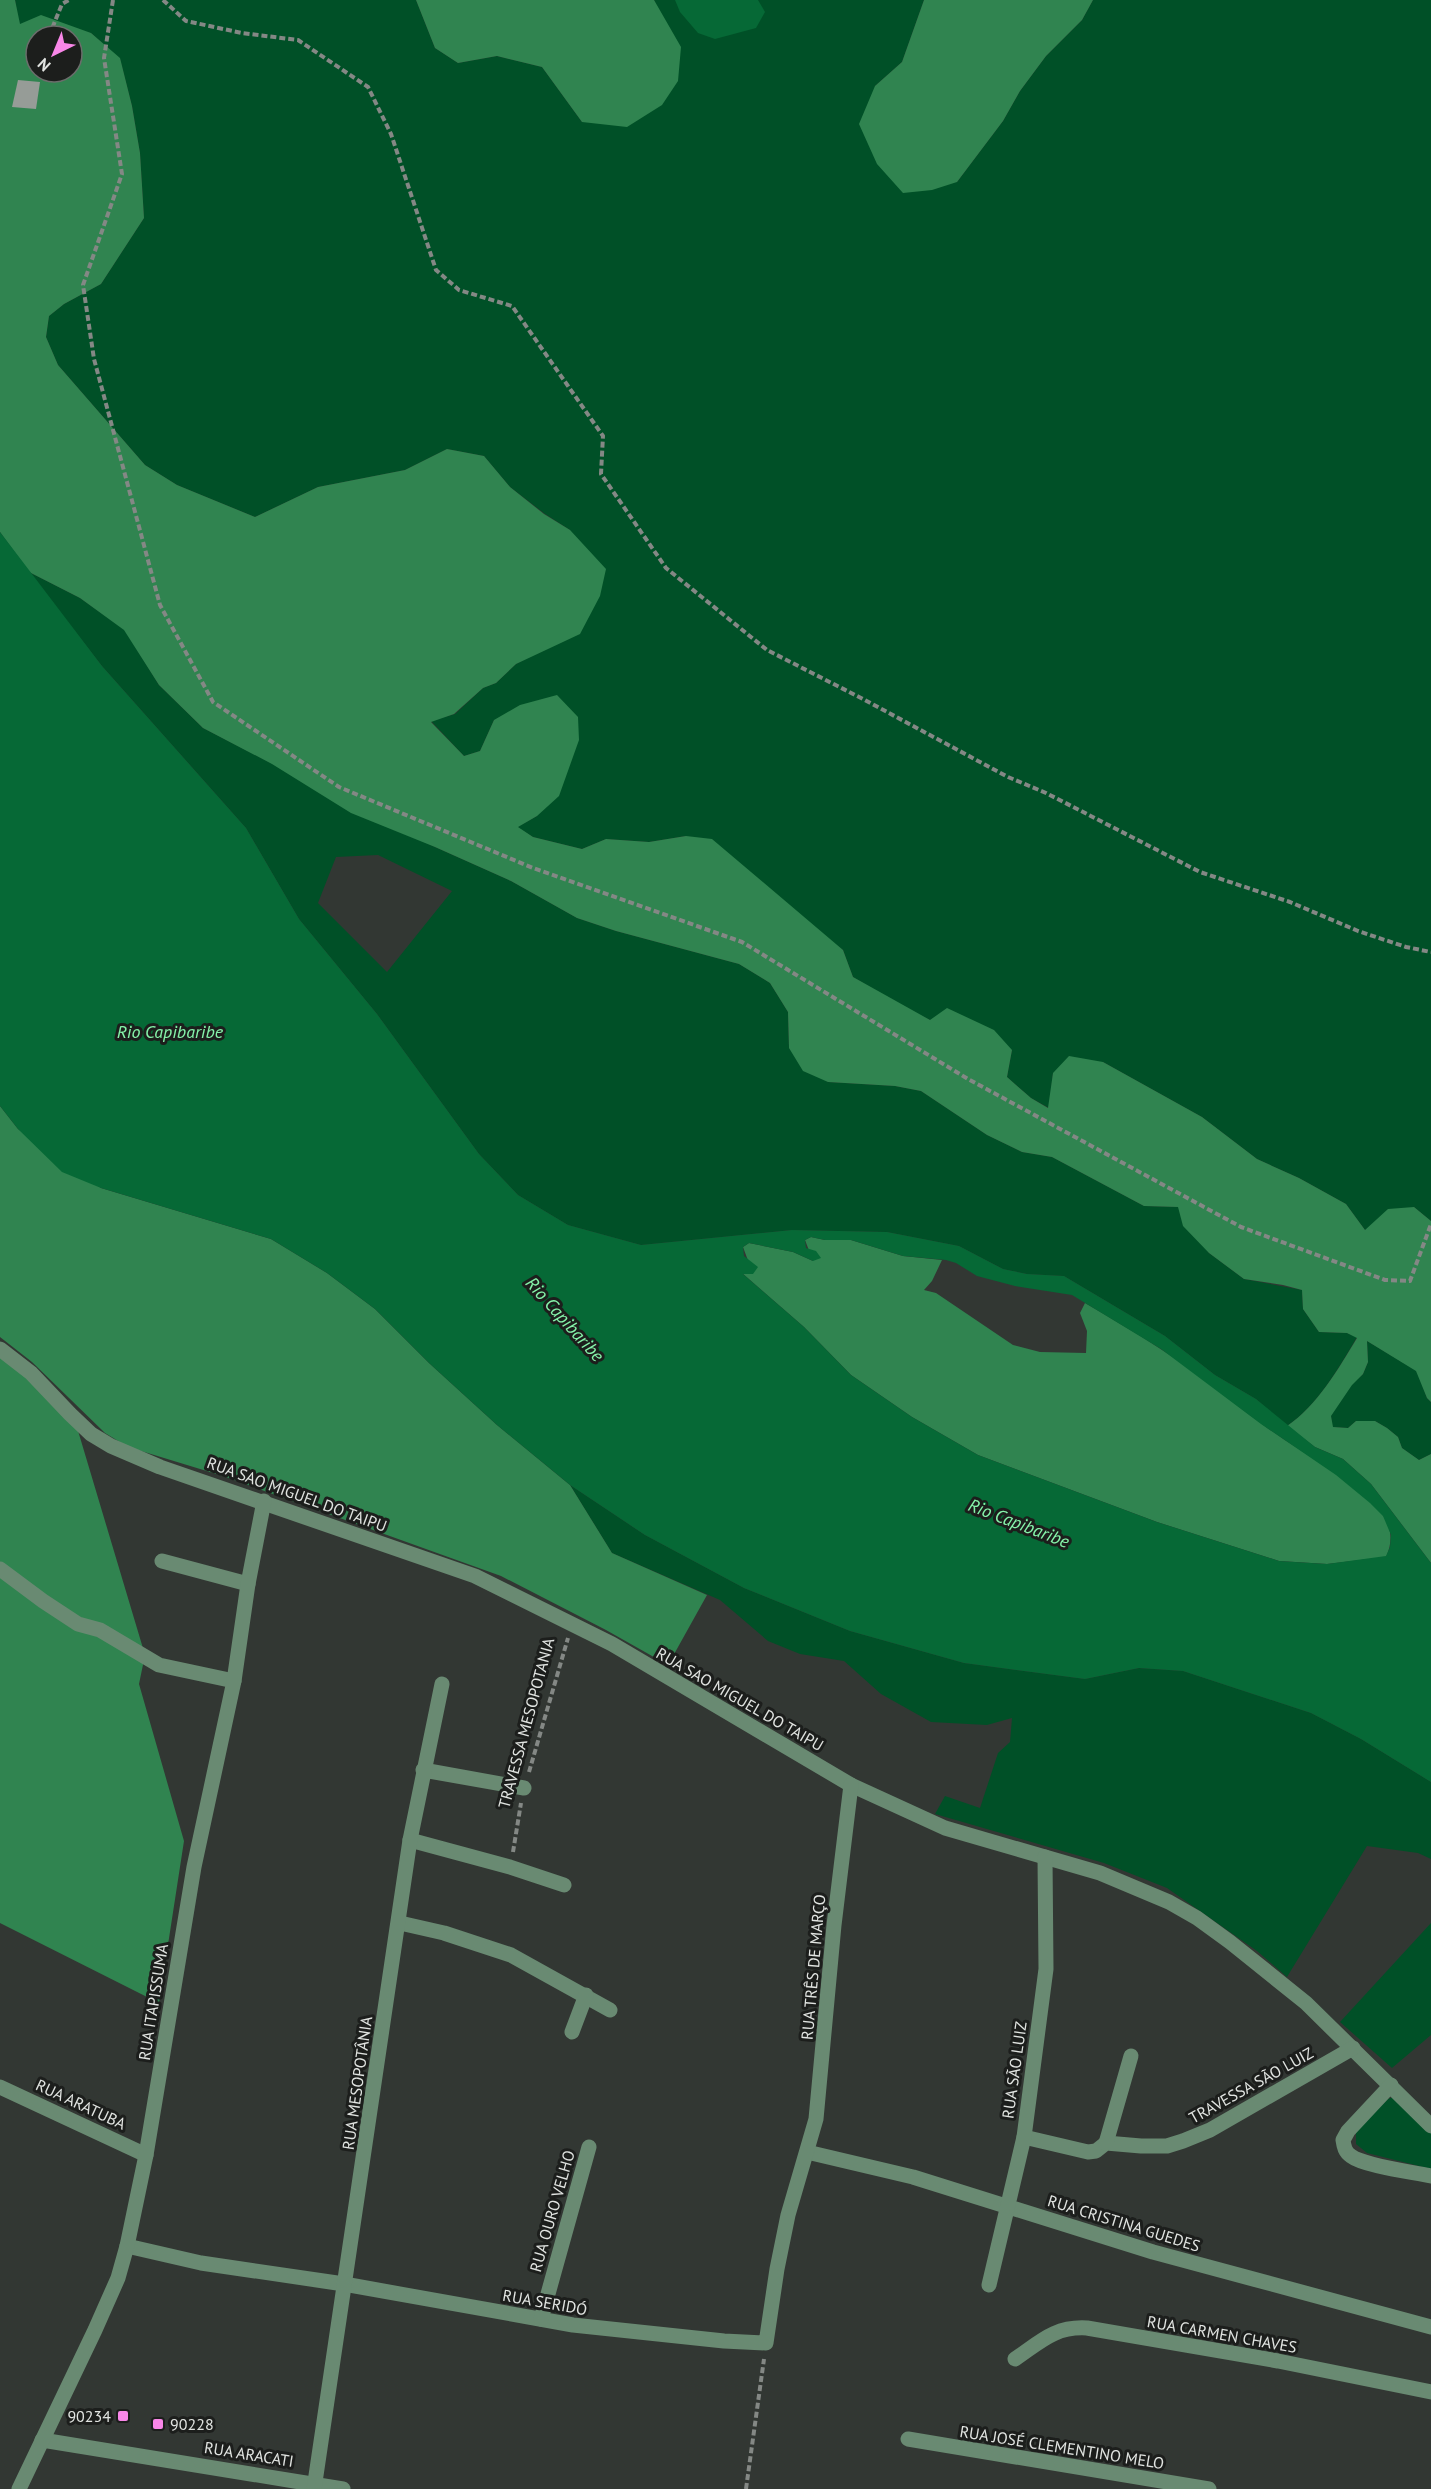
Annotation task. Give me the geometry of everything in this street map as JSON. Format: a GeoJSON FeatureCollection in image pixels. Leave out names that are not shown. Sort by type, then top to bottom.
{"type":"FeatureCollection","features":[{"type":"Feature","properties":{"kind":"street","name":"RUA SAO MIGUEL DO TAIPU"},"geometry":{"type":"LineString","coordinates":[[0,1349],[31,1373],[92,1434],[111,1446],[160,1467],[264,1501],[475,1576],[612,1644],[851,1785],[945,1828],[1100,1873],[1169,1902],[1197,1918],[1306,2003],[1431,2126]]}},
{"type":"Feature","properties":{"kind":"street","name":"RUA ITAPISSUMA"},"geometry":{"type":"LineString","coordinates":[[19,2489],[96,2330],[118,2278],[127,2246],[146,2155],[194,1867],[234,1682],[248,1584],[264,1501]]}},
{"type":"Feature","properties":{"kind":"street"},"geometry":{"type":"LineString","coordinates":[[162,1561],[248,1584]]}},
{"type":"Feature","properties":{"kind":"street"},"geometry":{"type":"LineString","coordinates":[[0,1569],[78,1624],[100,1630],[159,1665],[234,1682]]}},
{"type":"Feature","properties":{"kind":"street","name":"RUA MESOPOTÂNIA"},"geometry":{"type":"LineString","coordinates":[[314,2486],[400,1923],[410,1840],[442,1684]]}},
{"type":"Feature","properties":{"kind":"street"},"geometry":{"type":"LineString","coordinates":[[423,1770],[524,1788]]}},
{"type":"Feature","properties":{"kind":"street","name":"RUA TRÊS DE MARÇO"},"geometry":{"type":"LineString","coordinates":[[807,2152],[816,2119],[834,1925],[851,1785]]}},
{"type":"Feature","properties":{"kind":"street"},"geometry":{"type":"LineString","coordinates":[[410,1840],[510,1867],[564,1885]]}},
{"type":"Feature","properties":{"kind":"street","name":"RUA SÃO LUIZ"},"geometry":{"type":"LineString","coordinates":[[989,2285],[1009,2207],[1023,2137],[1046,1969],[1045,1857]]}},
{"type":"Feature","properties":{"kind":"street"},"geometry":{"type":"LineString","coordinates":[[400,1923],[444,1933],[511,1955],[610,2010]]}},
{"type":"Feature","properties":{"kind":"street"},"geometry":{"type":"LineString","coordinates":[[572,2032],[585,1995]]}},
{"type":"Feature","properties":{"kind":"street","name":"TRAVESSA SÃO LUIZ"},"geometry":{"type":"LineString","coordinates":[[1023,2137],[1088,2152],[1096,2151],[1106,2143],[1167,2146],[1209,2130],[1353,2048]]}},
{"type":"Feature","properties":{"kind":"street"},"geometry":{"type":"LineString","coordinates":[[1106,2143],[1131,2056]]}},
{"type":"Feature","properties":{"kind":"street"},"geometry":{"type":"LineString","coordinates":[[1391,2085],[1348,2131],[1343,2140],[1345,2149],[1352,2157],[1365,2162],[1431,2176]]}},
{"type":"Feature","properties":{"kind":"street","name":"RUA ARATUBA"},"geometry":{"type":"LineString","coordinates":[[0,2087],[146,2155]]}},
{"type":"Feature","properties":{"kind":"street","name":"RUA OURO VELHO"},"geometry":{"type":"LineString","coordinates":[[541,2319],[589,2147]]}},
{"type":"Feature","properties":{"kind":"street"},"geometry":{"type":"LineString","coordinates":[[766,2343],[788,2215],[807,2152]]}},
{"type":"Feature","properties":{"kind":"street","name":"RUA CRISTINA GUEDES"},"geometry":{"type":"LineString","coordinates":[[807,2152],[913,2177],[1153,2252],[1431,2327]]}},
{"type":"Feature","properties":{"kind":"street","name":"RUA SERIDÓ"},"geometry":{"type":"LineString","coordinates":[[127,2246],[201,2263],[344,2284],[608,2330],[766,2343]]}},
{"type":"Feature","properties":{"kind":"street","name":"RUA CARMEN CHAVES"},"geometry":{"type":"LineString","coordinates":[[1015,2360],[1056,2331],[1071,2327],[1087,2328],[1278,2361],[1431,2392]]}},
{"type":"Feature","properties":{"kind":"street","name":"RUA JOSÉ CLEMENTINO MELO"},"geometry":{"type":"LineString","coordinates":[[908,2439],[1209,2489]]}},
{"type":"Feature","properties":{"kind":"street","name":"RUA ARACATI"},"geometry":{"type":"LineString","coordinates":[[42,2440],[314,2486],[344,2489]]}},
{"type":"Feature","properties":{"kind":"path"},"geometry":{"type":"LineString","coordinates":[[54,24],[62,4],[69,0]]}},
{"type":"Feature","properties":{"kind":"path"},"geometry":{"type":"LineString","coordinates":[[113,0],[104,58],[122,174],[83,285],[94,359],[160,605],[213,702],[339,787],[533,868],[742,942],[968,1079],[1241,1227],[1384,1280],[1410,1281],[1431,1224]]}},
{"type":"Feature","properties":{"kind":"path"},"geometry":{"type":"LineString","coordinates":[[163,0],[186,21],[242,33],[298,40],[368,87],[391,134],[436,270],[459,290],[512,306],[603,436],[601,474],[666,568],[767,650],[1008,777],[1046,793],[1200,873],[1290,902],[1387,941],[1431,952]]}},
{"type":"Feature","properties":{"kind":"path","name":"TRAVESSA MESOPOTANIA"},"geometry":{"type":"LineString","coordinates":[[510,1867],[524,1788],[572,1624]]}},
{"type":"Feature","properties":{"kind":"path"},"geometry":{"type":"LineString","coordinates":[[746,2489],[762,2388],[766,2343]]}},
{"type":"Feature","properties":{"kind":"shaded area"},"geometry":{"type":"Polygon","coordinates":[[[0,0],[15,0],[20,24],[41,15],[66,24],[24,24],[24,84],[84,84],[84,30],[91,33],[120,58],[132,106],[140,153],[144,218],[101,284],[64,304],[49,316],[46,337],[58,365],[145,465],[177,485],[255,517],[318,487],[405,470],[447,449],[484,456],[510,487],[544,514],[570,530],[606,569],[600,596],[580,634],[516,664],[496,683],[483,688],[454,714],[431,722],[464,756],[480,751],[494,720],[520,705],[557,695],[578,717],[579,740],[559,796],[537,816],[518,827],[533,837],[582,849],[606,839],[649,842],[686,836],[712,839],[843,950],[853,977],[930,1020],[947,1008],[994,1030],[1012,1050],[1007,1077],[1031,1098],[1048,1108],[1053,1073],[1069,1056],[1103,1062],[1202,1117],[1257,1159],[1299,1178],[1346,1204],[1365,1230],[1388,1209],[1414,1207],[1431,1221],[1431,1402],[1427,1398],[1416,1371],[1367,1341],[1368,1362],[1363,1374],[1352,1385],[1331,1416],[1333,1427],[1348,1428],[1356,1421],[1375,1421],[1398,1437],[1402,1448],[1419,1460],[1431,1454],[1431,1563],[1371,1484],[1343,1459],[1315,1447],[1287,1426],[1318,1397],[1357,1338],[1347,1333],[1319,1332],[1303,1309],[1302,1290],[1244,1279],[1209,1253],[1183,1226],[1178,1207],[1144,1206],[1052,1157],[1022,1152],[987,1135],[921,1091],[895,1086],[828,1082],[803,1071],[789,1048],[788,1012],[770,983],[739,964],[616,931],[577,918],[511,881],[351,813],[272,764],[203,728],[159,685],[124,630],[80,598],[29,572],[0,532],[0,0]]]}},
{"type":"Feature","properties":{"kind":"shaded area"},"geometry":{"type":"Polygon","coordinates":[[[15,0],[416,0],[435,48],[458,63],[497,56],[542,67],[582,122],[659,12],[654,0],[924,0],[902,62],[875,86],[957,182],[1003,121],[1020,91],[1046,56],[1082,20],[1093,0],[1431,0],[1431,1221],[1414,1207],[1365,1230],[1346,1204],[1299,1178],[1257,1159],[1202,1117],[1103,1062],[1053,1073],[1049,1108],[1031,1098],[1007,1077],[1012,1050],[930,1020],[853,977],[843,950],[686,836],[649,842],[606,839],[582,849],[533,837],[517,827],[537,816],[494,720],[480,751],[464,756],[431,721],[455,714],[483,688],[496,683],[516,664],[546,648],[570,530],[510,487],[484,456],[447,449],[405,470],[318,487],[255,517],[177,485],[145,465],[58,365],[46,337],[49,316],[64,304],[101,284],[144,218],[140,153],[132,106],[120,59],[91,33],[84,32],[84,24],[19,24],[15,0]]]}},
{"type":"Feature","properties":{"kind":"shaded area"},"geometry":{"type":"Polygon","coordinates":[[[416,0],[654,0],[681,47],[678,81],[662,105],[627,127],[582,122],[542,67],[497,56],[458,63],[435,48],[416,0]]]}},
{"type":"Feature","properties":{"kind":"shaded area"},"geometry":{"type":"Polygon","coordinates":[[[924,0],[1093,0],[1082,20],[1046,56],[1020,91],[1003,121],[957,182],[932,190],[903,193],[877,164],[859,124],[875,86],[902,62],[924,0]]]}},
{"type":"Feature","properties":{"kind":"shaded area"},"geometry":{"type":"Polygon","coordinates":[[[29,572],[80,598],[125,630],[159,685],[203,728],[435,847],[511,881],[577,918],[616,931],[739,964],[770,983],[788,1012],[789,1048],[828,1082],[895,1086],[921,1091],[987,1135],[1022,1152],[1052,1157],[1144,1206],[1179,1207],[1209,1253],[1244,1279],[1302,1290],[1303,1309],[1319,1332],[1347,1333],[1357,1337],[1318,1397],[1287,1426],[1256,1399],[1215,1375],[1165,1336],[1064,1276],[1027,1274],[1003,1269],[959,1246],[887,1232],[792,1230],[641,1245],[568,1225],[518,1195],[479,1154],[377,1014],[299,919],[246,828],[102,666],[29,572]],[[378,855],[336,857],[318,903],[387,972],[452,891],[378,855]]]}},
{"type":"Feature","properties":{"kind":"shaded area"},"geometry":{"type":"Polygon","coordinates":[[[0,1106],[18,1129],[101,1188],[271,1239],[327,1273],[375,1309],[429,1363],[497,1425],[570,1485],[612,1553],[707,1595],[668,1665],[501,1576],[223,1476],[128,1447],[105,1433],[32,1362],[0,1337],[0,1106]]]}},
{"type":"Feature","properties":{"kind":"shaded area"},"geometry":{"type":"Polygon","coordinates":[[[811,1237],[825,1240],[851,1240],[903,1256],[942,1260],[932,1281],[924,1290],[936,1293],[1013,1345],[1040,1352],[1086,1353],[1087,1331],[1080,1313],[1085,1303],[1172,1357],[1262,1424],[1356,1489],[1382,1514],[1388,1524],[1390,1546],[1386,1557],[1327,1564],[1279,1561],[1157,1522],[978,1455],[912,1417],[851,1375],[804,1327],[742,1273],[753,1274],[743,1247],[749,1243],[793,1252],[813,1261],[805,1240],[811,1237]]]}},
{"type":"Feature","properties":{"kind":"shaded area"},"geometry":{"type":"Polygon","coordinates":[[[1367,1341],[1417,1371],[1427,1398],[1431,1402],[1431,1454],[1419,1460],[1402,1448],[1398,1437],[1375,1421],[1356,1421],[1348,1428],[1332,1427],[1331,1415],[1352,1384],[1363,1374],[1368,1362],[1367,1341]]]}},
{"type":"Feature","properties":{"kind":"shaded area"},"geometry":{"type":"Polygon","coordinates":[[[0,1353],[76,1424],[145,1655],[139,1684],[184,1841],[159,2003],[0,1923],[0,1353]]]}},
{"type":"Feature","properties":{"kind":"shaded area"},"geometry":{"type":"Polygon","coordinates":[[[570,1485],[645,1535],[744,1588],[850,1631],[964,1663],[1085,1679],[1139,1668],[1183,1671],[1311,1713],[1361,1739],[1431,1782],[1431,1859],[1418,1853],[1367,1846],[1287,1977],[1257,1951],[1167,1888],[1104,1863],[935,1814],[945,1796],[980,1808],[998,1753],[1010,1742],[1012,1718],[987,1725],[931,1722],[881,1694],[844,1661],[800,1654],[768,1641],[720,1600],[612,1553],[570,1485]]]}},
{"type":"Feature","properties":{"kind":"shaded area"},"geometry":{"type":"Polygon","coordinates":[[[1431,1923],[1431,2035],[1392,2068],[1340,2022],[1431,1923]]]}},
{"type":"Feature","properties":{"kind":"shaded area"},"geometry":{"type":"Polygon","coordinates":[[[1393,2097],[1431,2132],[1431,2169],[1367,2153],[1356,2144],[1356,2132],[1388,2099],[1393,2097]]]}},
{"type":"Feature","properties":{"kind":"water"},"geometry":{"type":"Polygon","coordinates":[[[675,0],[758,0],[765,12],[756,28],[715,39],[698,33],[680,12],[675,0]]]}},
{"type":"Feature","properties":{"kind":"water","name":"Rio Capibaribe"},"geometry":{"type":"Polygon","coordinates":[[[0,532],[102,666],[246,828],[299,919],[377,1014],[479,1154],[518,1195],[568,1225],[641,1245],[792,1230],[887,1232],[959,1246],[1003,1269],[1027,1274],[1064,1276],[1165,1336],[1215,1375],[1256,1399],[1315,1447],[1343,1459],[1371,1484],[1431,1563],[1431,1782],[1361,1739],[1311,1713],[1183,1671],[1139,1668],[1085,1679],[964,1663],[850,1631],[744,1588],[645,1535],[570,1485],[497,1425],[429,1363],[375,1309],[327,1273],[271,1239],[101,1188],[62,1172],[18,1129],[0,1106],[0,532]],[[811,1237],[805,1240],[806,1248],[816,1251],[821,1258],[813,1261],[793,1252],[749,1243],[743,1247],[744,1256],[758,1267],[753,1274],[743,1274],[804,1327],[851,1375],[912,1417],[978,1455],[1157,1522],[1279,1561],[1327,1564],[1386,1556],[1390,1547],[1391,1535],[1383,1516],[1370,1503],[1336,1475],[1261,1424],[1161,1349],[1072,1295],[1015,1286],[977,1276],[956,1263],[946,1260],[903,1256],[851,1240],[825,1240],[811,1237]]]}},
{"type":"Feature","properties":{"kind":"building"},"geometry":{"type":"Polygon","coordinates":[[[18,80],[24,81],[24,84],[40,84],[36,109],[12,107],[18,80]]]}},
{"type":"Feature","properties":{"kind":"place","name":"90234"},"geometry":{"type":"Point","coordinates":[123,2416]}},
{"type":"Feature","properties":{"kind":"place","name":"90228"},"geometry":{"type":"Point","coordinates":[158,2424]}}]}
